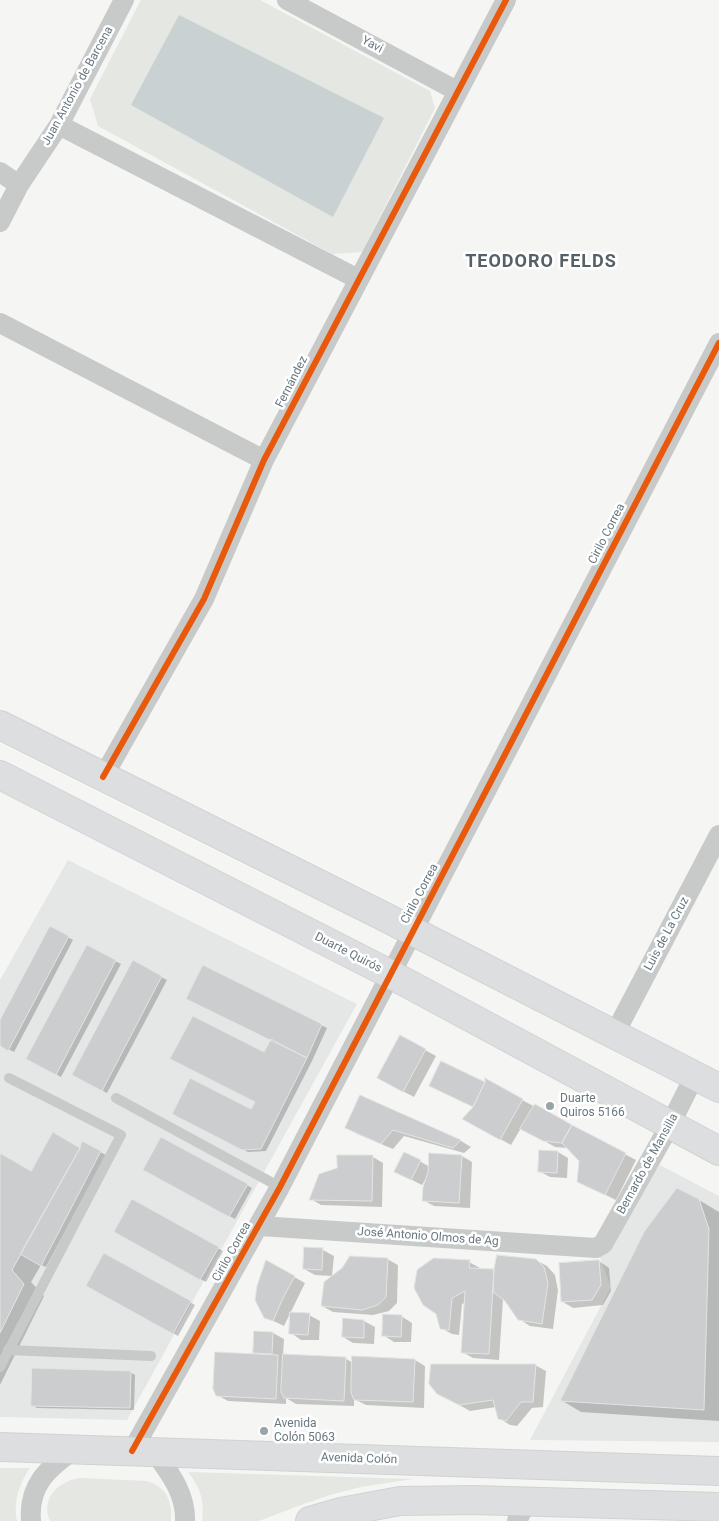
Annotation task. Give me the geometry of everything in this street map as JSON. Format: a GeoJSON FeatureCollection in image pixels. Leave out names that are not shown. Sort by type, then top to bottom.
{"type":"FeatureCollection","features":[{"type":"Feature","properties":{"kind":"main road"},"geometry":{"type":"LineString","coordinates":[[0,725],[413,931],[719,1088]]}},
{"type":"Feature","properties":{"kind":"main road","name":"Duarte Quirós"},"geometry":{"type":"LineString","coordinates":[[0,775],[390,974],[719,1151]]}},
{"type":"Feature","properties":{"kind":"main road","name":"Avenida Colón"},"geometry":{"type":"LineString","coordinates":[[0,1446],[719,1471]]}},
{"type":"Feature","properties":{"kind":"main road"},"geometry":{"type":"LineString","coordinates":[[310,1521],[341,1512],[400,1501],[438,1499],[522,1511],[719,1507]]}},
{"type":"Feature","properties":{"kind":"street","name":"Juan Antonio de Barcena"},"geometry":{"type":"LineString","coordinates":[[0,222],[19,185],[59,125],[124,0]]}},
{"type":"Feature","properties":{"kind":"street","name":"Yavi"},"geometry":{"type":"LineString","coordinates":[[288,0],[458,91]]}},
{"type":"Feature","properties":{"kind":"street","name":"Fernández"},"geometry":{"type":"LineString","coordinates":[[103,777],[204,599],[264,460],[506,0]]}},
{"type":"Feature","properties":{"kind":"street"},"geometry":{"type":"LineString","coordinates":[[59,125],[358,279]]}},
{"type":"Feature","properties":{"kind":"street"},"geometry":{"type":"LineString","coordinates":[[0,172],[19,185]]}},
{"type":"Feature","properties":{"kind":"street"},"geometry":{"type":"LineString","coordinates":[[0,323],[264,460]]}},
{"type":"Feature","properties":{"kind":"street","name":"Cirilo Correa"},"geometry":{"type":"LineString","coordinates":[[143,1451],[719,343]]}},
{"type":"Feature","properties":{"kind":"street","name":"Luis de La Cruz"},"geometry":{"type":"LineString","coordinates":[[615,1033],[719,835]]}},
{"type":"Feature","properties":{"kind":"street","name":"Bernardo de Mansilla"},"geometry":{"type":"LineString","coordinates":[[596,1248],[603,1244],[670,1125],[695,1075]]}},
{"type":"Feature","properties":{"kind":"street","name":"José Antonio Olmos de Ag"},"geometry":{"type":"LineString","coordinates":[[260,1226],[596,1248]]}},
{"type":"Feature","properties":{"kind":"street"},"geometry":{"type":"LineString","coordinates":[[32,1521],[35,1488],[54,1464],[75,1449]]}},
{"type":"Feature","properties":{"kind":"street"},"geometry":{"type":"LineString","coordinates":[[143,1451],[177,1485],[183,1499],[185,1521]]}},
{"type":"Feature","properties":{"kind":"lane"},"geometry":{"type":"LineString","coordinates":[[0,1366],[121,1135],[9,1078]]}},
{"type":"Feature","properties":{"kind":"lane"},"geometry":{"type":"LineString","coordinates":[[116,1098],[280,1187]]}},
{"type":"Feature","properties":{"kind":"lane"},"geometry":{"type":"LineString","coordinates":[[8,1350],[151,1356]]}},
{"type":"Feature","properties":{"kind":"shaded area"},"geometry":{"type":"Polygon","coordinates":[[[141,0],[260,0],[430,91],[435,108],[362,252],[332,254],[98,126],[90,99],[141,0]]]}},
{"type":"Feature","properties":{"kind":"shaded area"},"geometry":{"type":"Polygon","coordinates":[[[179,15],[384,118],[333,217],[131,105],[179,15]]]}},
{"type":"Feature","properties":{"kind":"shaded area"},"geometry":{"type":"Polygon","coordinates":[[[68,860],[357,1004],[127,1420],[0,1417],[0,980],[68,860]]]}},
{"type":"Feature","properties":{"kind":"shaded area"},"geometry":{"type":"Polygon","coordinates":[[[660,1165],[719,1196],[719,1442],[530,1440],[611,1287],[596,1248],[660,1165]]]}},
{"type":"Feature","properties":{"kind":"shaded area"},"geometry":{"type":"Polygon","coordinates":[[[0,1468],[30,1468],[23,1480],[16,1500],[17,1521],[0,1521],[0,1468]]]}},
{"type":"Feature","properties":{"kind":"shaded area"},"geometry":{"type":"Polygon","coordinates":[[[188,1472],[413,1479],[361,1487],[330,1495],[259,1521],[202,1521],[203,1507],[201,1495],[196,1483],[188,1472]]]}},
{"type":"Feature","properties":{"kind":"shaded area"},"geometry":{"type":"Polygon","coordinates":[[[80,1478],[147,1481],[154,1484],[167,1496],[171,1507],[171,1521],[50,1521],[48,1505],[53,1492],[65,1483],[80,1478]]]}},
{"type":"Feature","properties":{"kind":"building"},"geometry":{"type":"Polygon","coordinates":[[[50,926],[69,936],[8,1051],[0,1046],[0,1020],[50,926]]]}},
{"type":"Feature","properties":{"kind":"building"},"geometry":{"type":"Polygon","coordinates":[[[87,945],[116,960],[56,1075],[26,1059],[87,945]]]}},
{"type":"Feature","properties":{"kind":"building"},"geometry":{"type":"Polygon","coordinates":[[[133,960],[162,976],[102,1091],[72,1075],[133,960]]]}},
{"type":"Feature","properties":{"kind":"building"},"geometry":{"type":"Polygon","coordinates":[[[203,965],[322,1024],[307,1058],[186,999],[203,965]]]}},
{"type":"Feature","properties":{"kind":"building"},"geometry":{"type":"Polygon","coordinates":[[[193,1016],[264,1052],[271,1039],[307,1058],[261,1149],[242,1150],[172,1114],[190,1078],[251,1109],[255,1102],[170,1059],[193,1016]]]}},
{"type":"Feature","properties":{"kind":"building"},"geometry":{"type":"Polygon","coordinates":[[[400,1035],[426,1049],[403,1092],[377,1078],[400,1035]]]}},
{"type":"Feature","properties":{"kind":"building"},"geometry":{"type":"Polygon","coordinates":[[[441,1061],[485,1082],[473,1107],[429,1086],[441,1061]]]}},
{"type":"Feature","properties":{"kind":"building"},"geometry":{"type":"Polygon","coordinates":[[[485,1078],[523,1099],[500,1140],[462,1119],[473,1107],[485,1082],[485,1078]]]}},
{"type":"Feature","properties":{"kind":"building"},"geometry":{"type":"Polygon","coordinates":[[[360,1095],[461,1140],[453,1148],[393,1130],[381,1144],[345,1128],[360,1095]]]}},
{"type":"Feature","properties":{"kind":"building"},"geometry":{"type":"Polygon","coordinates":[[[535,1104],[572,1125],[562,1143],[543,1141],[520,1129],[535,1104]]]}},
{"type":"Feature","properties":{"kind":"building"},"geometry":{"type":"Polygon","coordinates":[[[572,1125],[626,1153],[605,1195],[577,1182],[579,1161],[562,1143],[572,1125]]]}},
{"type":"Feature","properties":{"kind":"building"},"geometry":{"type":"Polygon","coordinates":[[[53,1132],[80,1148],[12,1270],[24,1284],[0,1333],[0,1153],[31,1171],[53,1132]]]}},
{"type":"Feature","properties":{"kind":"building"},"geometry":{"type":"Polygon","coordinates":[[[161,1137],[248,1184],[229,1217],[143,1170],[161,1137]]]}},
{"type":"Feature","properties":{"kind":"building"},"geometry":{"type":"Polygon","coordinates":[[[82,1141],[101,1151],[41,1266],[20,1254],[80,1148],[82,1141]]]}},
{"type":"Feature","properties":{"kind":"building"},"geometry":{"type":"Polygon","coordinates":[[[539,1150],[558,1151],[557,1173],[538,1172],[539,1150]]]}},
{"type":"Feature","properties":{"kind":"building"},"geometry":{"type":"Polygon","coordinates":[[[404,1152],[421,1160],[411,1180],[394,1172],[404,1152]]]}},
{"type":"Feature","properties":{"kind":"building"},"geometry":{"type":"Polygon","coordinates":[[[429,1153],[462,1155],[459,1203],[422,1201],[423,1187],[428,1172],[429,1153]]]}},
{"type":"Feature","properties":{"kind":"building"},"geometry":{"type":"Polygon","coordinates":[[[337,1155],[373,1155],[372,1201],[309,1200],[319,1174],[337,1168],[337,1155]]]}},
{"type":"Feature","properties":{"kind":"building"},"geometry":{"type":"Polygon","coordinates":[[[677,1188],[699,1199],[709,1229],[704,1410],[560,1401],[644,1232],[677,1188]]]}},
{"type":"Feature","properties":{"kind":"building"},"geometry":{"type":"Polygon","coordinates":[[[132,1199],[219,1247],[200,1280],[114,1232],[132,1199]]]}},
{"type":"Feature","properties":{"kind":"building"},"geometry":{"type":"Polygon","coordinates":[[[304,1247],[323,1248],[322,1270],[303,1269],[304,1247]]]}},
{"type":"Feature","properties":{"kind":"building"},"geometry":{"type":"Polygon","coordinates":[[[104,1253],[191,1301],[173,1334],[86,1286],[104,1253]]]}},
{"type":"Feature","properties":{"kind":"building"},"geometry":{"type":"Polygon","coordinates":[[[497,1255],[536,1259],[544,1267],[548,1283],[542,1324],[518,1320],[505,1301],[493,1292],[497,1255]]]}},
{"type":"Feature","properties":{"kind":"building"},"geometry":{"type":"Polygon","coordinates":[[[350,1256],[388,1258],[386,1297],[378,1305],[362,1310],[321,1306],[324,1282],[342,1268],[350,1256]]]}},
{"type":"Feature","properties":{"kind":"building"},"geometry":{"type":"Polygon","coordinates":[[[434,1258],[470,1260],[469,1268],[494,1269],[489,1354],[461,1353],[465,1291],[452,1298],[449,1330],[440,1329],[436,1314],[423,1305],[414,1288],[417,1270],[434,1258]]]}},
{"type":"Feature","properties":{"kind":"building"},"geometry":{"type":"Polygon","coordinates":[[[266,1260],[295,1276],[273,1321],[264,1318],[255,1300],[257,1286],[266,1260]]]}},
{"type":"Feature","properties":{"kind":"building"},"geometry":{"type":"Polygon","coordinates":[[[599,1260],[601,1285],[592,1300],[561,1302],[559,1263],[599,1260]]]}},
{"type":"Feature","properties":{"kind":"building"},"geometry":{"type":"Polygon","coordinates":[[[290,1312],[310,1313],[308,1335],[289,1334],[290,1312]]]}},
{"type":"Feature","properties":{"kind":"building"},"geometry":{"type":"Polygon","coordinates":[[[383,1314],[402,1315],[401,1337],[382,1336],[383,1314]]]}},
{"type":"Feature","properties":{"kind":"building"},"geometry":{"type":"Polygon","coordinates":[[[343,1318],[364,1320],[364,1338],[342,1337],[343,1318]]]}},
{"type":"Feature","properties":{"kind":"building"},"geometry":{"type":"Polygon","coordinates":[[[254,1331],[273,1332],[272,1354],[253,1353],[254,1331]]]}},
{"type":"Feature","properties":{"kind":"building"},"geometry":{"type":"Polygon","coordinates":[[[215,1352],[278,1355],[276,1399],[216,1396],[213,1389],[215,1352]]]}},
{"type":"Feature","properties":{"kind":"building"},"geometry":{"type":"Polygon","coordinates":[[[283,1354],[346,1357],[344,1401],[284,1398],[281,1392],[283,1354]]]}},
{"type":"Feature","properties":{"kind":"building"},"geometry":{"type":"Polygon","coordinates":[[[352,1356],[415,1359],[413,1402],[354,1400],[351,1393],[352,1356]]]}},
{"type":"Feature","properties":{"kind":"building"},"geometry":{"type":"Polygon","coordinates":[[[431,1364],[536,1364],[533,1402],[521,1402],[506,1421],[498,1419],[493,1400],[459,1405],[437,1394],[429,1384],[431,1364]]]}},
{"type":"Feature","properties":{"kind":"building"},"geometry":{"type":"Polygon","coordinates":[[[32,1368],[131,1371],[130,1408],[31,1406],[32,1368]]]}},
{"type":"Feature","properties":{"kind":"cycle path"},"geometry":{"type":"LineString","coordinates":[[103,777],[204,599],[264,460],[506,0]]}},
{"type":"Feature","properties":{"kind":"cycle path"},"geometry":{"type":"LineString","coordinates":[[132,1451],[280,1187],[719,343]]}},
{"type":"Feature","properties":{"kind":"place","name":"Duarte Quiros 5166"},"geometry":{"type":"Point","coordinates":[550,1106]}},
{"type":"Feature","properties":{"kind":"place","name":"Avenida Colón 5063"},"geometry":{"type":"Point","coordinates":[264,1431]}},
{"type":"Feature","properties":{"kind":"district","name":"TEODORO FELDS"},"geometry":{"type":"Point","coordinates":[541,262]}}]}
